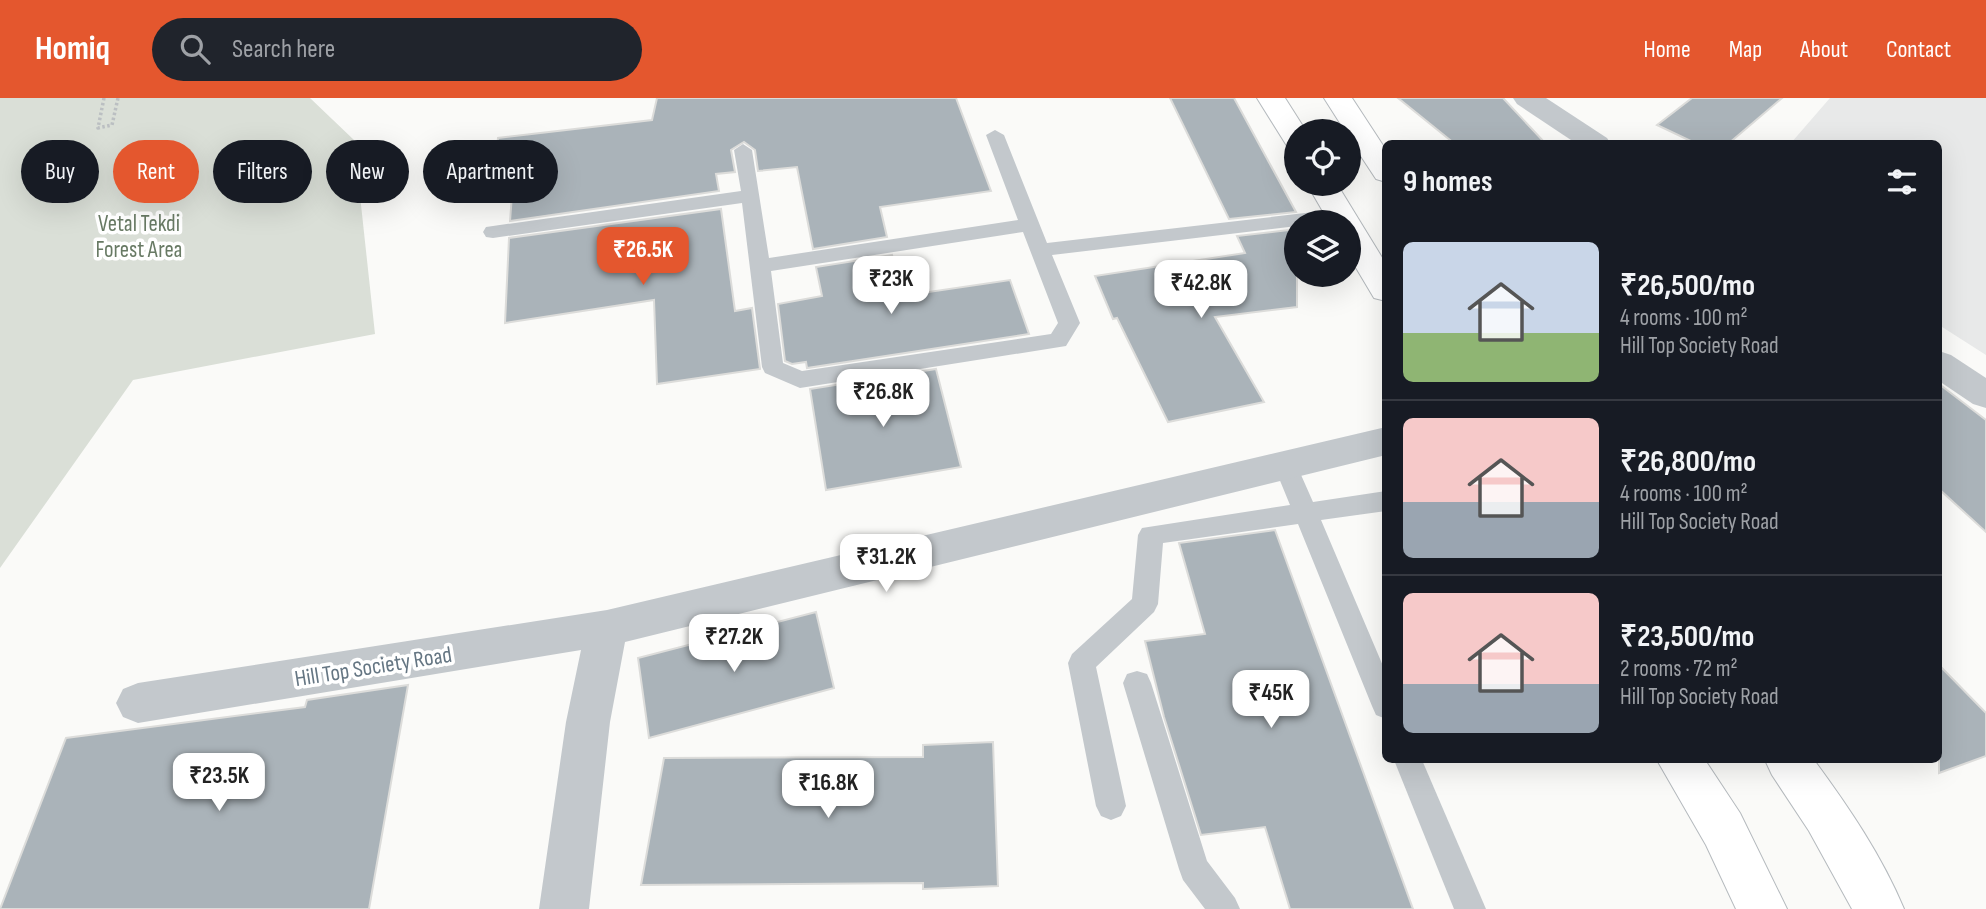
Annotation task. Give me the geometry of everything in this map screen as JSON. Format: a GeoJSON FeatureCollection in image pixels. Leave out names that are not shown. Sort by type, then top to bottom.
{"type":"FeatureCollection","features":[{"type":"Feature","properties":{"kind":"main road"},"geometry":{"type":"LineString","coordinates":[[1271,98],[1284,119]]}},
{"type":"Feature","properties":{"kind":"main road"},"geometry":{"type":"LineString","coordinates":[[1338,98],[1382,167]]}},
{"type":"Feature","properties":{"kind":"main road"},"geometry":{"type":"LineString","coordinates":[[1361,250],[1382,284]]}},
{"type":"Feature","properties":{"kind":"main road"},"geometry":{"type":"LineString","coordinates":[[1681,763],[1723,829],[1762,909]]}},
{"type":"Feature","properties":{"kind":"main road"},"geometry":{"type":"LineString","coordinates":[[1790,763],[1826,815],[1879,909]]}},
{"type":"Feature","properties":{"kind":"street"},"geometry":{"type":"LineString","coordinates":[[1527,98],[1591,140]]}},
{"type":"Feature","properties":{"kind":"street"},"geometry":{"type":"LineString","coordinates":[[1942,366],[1986,395]]}},
{"type":"Feature","properties":{"kind":"street","name":"Hill Top Society Road"},"geometry":{"type":"LineString","coordinates":[[138,703],[607,628],[1382,443]]}},
{"type":"Feature","properties":{"kind":"street"},"geometry":{"type":"LineString","coordinates":[[564,909],[588,722],[607,628]]}},
{"type":"Feature","properties":{"kind":"lane"},"geometry":{"type":"LineString","coordinates":[[743,150],[773,367],[800,380],[1058,341],[1069,323],[995,135]]}},
{"type":"Feature","properties":{"kind":"lane"},"geometry":{"type":"LineString","coordinates":[[494,232],[751,196]]}},
{"type":"Feature","properties":{"kind":"lane"},"geometry":{"type":"LineString","coordinates":[[760,266],[1031,225]]}},
{"type":"Feature","properties":{"kind":"lane"},"geometry":{"type":"LineString","coordinates":[[1041,250],[1284,228]]}},
{"type":"Feature","properties":{"kind":"lane"},"geometry":{"type":"LineString","coordinates":[[1286,466],[1382,696]]}},
{"type":"Feature","properties":{"kind":"lane"},"geometry":{"type":"LineString","coordinates":[[1111,807],[1082,663],[1146,604],[1151,536],[1382,502]]}},
{"type":"Feature","properties":{"kind":"lane"},"geometry":{"type":"LineString","coordinates":[[1137,683],[1194,869],[1224,909]]}},
{"type":"Feature","properties":{"kind":"lane"},"geometry":{"type":"LineString","coordinates":[[1409,763],[1470,909]]}},
{"type":"Feature","properties":{"kind":"path"},"geometry":{"type":"LineString","coordinates":[[104,98],[98,128],[112,125],[118,98]]}},
{"type":"Feature","properties":{"kind":"shaded area"},"geometry":{"type":"Polygon","coordinates":[[[1830,98],[1986,98],[1986,355],[1942,327],[1942,140],[1794,140],[1830,98]]]}},
{"type":"Feature","properties":{"kind":"green space","name":"Vetal Tekdi Forest Area"},"geometry":{"type":"Polygon","coordinates":[[[0,98],[310,98],[354,140],[326,140],[326,203],[361,203],[375,334],[133,380],[0,568],[0,98]]]}},
{"type":"Feature","properties":{"kind":"building"},"geometry":{"type":"Polygon","coordinates":[[[657,98],[956,98],[991,191],[880,207],[887,237],[813,249],[797,167],[758,171],[755,150],[744,142],[731,150],[735,172],[716,174],[719,191],[510,221],[511,203],[558,203],[558,140],[498,138],[652,120],[657,98]]]}},
{"type":"Feature","properties":{"kind":"building"},"geometry":{"type":"Polygon","coordinates":[[[1170,98],[1234,98],[1284,190],[1284,196],[1287,196],[1295,210],[1229,219],[1170,98]]]}},
{"type":"Feature","properties":{"kind":"building"},"geometry":{"type":"Polygon","coordinates":[[[1398,98],[1503,98],[1542,140],[1450,140],[1398,98]]]}},
{"type":"Feature","properties":{"kind":"building"},"geometry":{"type":"Polygon","coordinates":[[[1692,98],[1782,98],[1733,140],[1689,140],[1657,125],[1692,98]]]}},
{"type":"Feature","properties":{"kind":"building"},"geometry":{"type":"Polygon","coordinates":[[[721,209],[735,311],[752,308],[760,369],[657,384],[654,300],[505,323],[509,238],[721,209]]]}},
{"type":"Feature","properties":{"kind":"building"},"geometry":{"type":"Polygon","coordinates":[[[1284,231],[1284,287],[1297,287],[1297,307],[1215,317],[1264,402],[1168,422],[1117,318],[1113,319],[1095,276],[1245,253],[1237,236],[1284,231]]]}},
{"type":"Feature","properties":{"kind":"building"},"geometry":{"type":"Polygon","coordinates":[[[892,255],[902,296],[1010,280],[1029,334],[807,368],[806,362],[792,364],[785,361],[778,304],[822,296],[816,267],[892,255]]]}},
{"type":"Feature","properties":{"kind":"building"},"geometry":{"type":"Polygon","coordinates":[[[936,369],[961,467],[826,490],[810,389],[936,369]]]}},
{"type":"Feature","properties":{"kind":"building"},"geometry":{"type":"Polygon","coordinates":[[[1942,386],[1986,420],[1986,532],[1942,492],[1942,386]]]}},
{"type":"Feature","properties":{"kind":"building"},"geometry":{"type":"Polygon","coordinates":[[[1275,530],[1413,909],[1290,909],[1265,827],[1201,835],[1164,717],[1145,641],[1205,634],[1179,543],[1275,530]]]}},
{"type":"Feature","properties":{"kind":"building"},"geometry":{"type":"Polygon","coordinates":[[[816,612],[834,688],[649,738],[638,658],[816,612]]]}},
{"type":"Feature","properties":{"kind":"building"},"geometry":{"type":"Polygon","coordinates":[[[1942,668],[1986,713],[1986,756],[1939,773],[1939,763],[1942,763],[1942,668]]]}},
{"type":"Feature","properties":{"kind":"building"},"geometry":{"type":"Polygon","coordinates":[[[408,685],[369,909],[0,909],[66,738],[305,707],[307,700],[408,685]]]}},
{"type":"Feature","properties":{"kind":"building"},"geometry":{"type":"Polygon","coordinates":[[[993,742],[998,886],[923,889],[923,883],[641,885],[664,758],[923,757],[923,745],[993,742]]]}}]}
